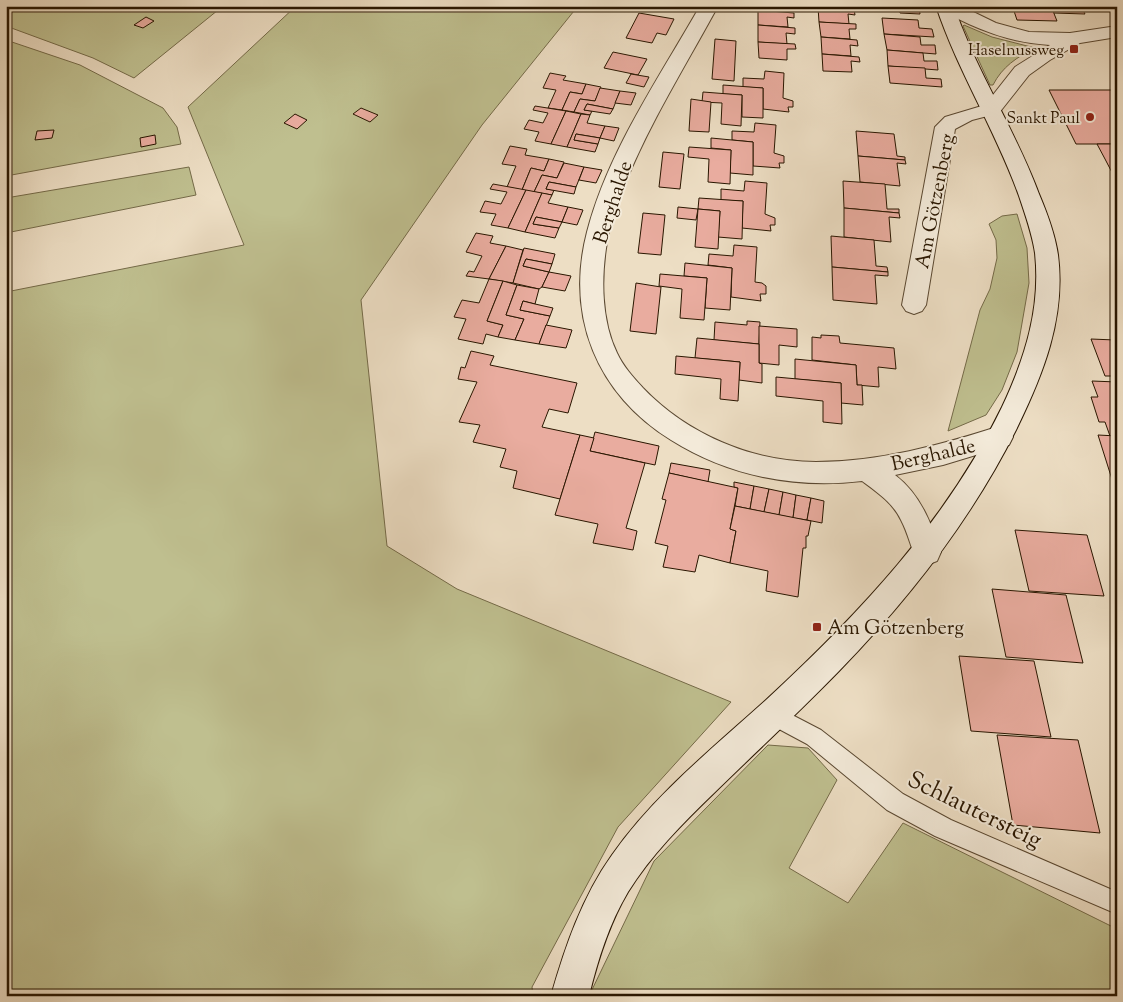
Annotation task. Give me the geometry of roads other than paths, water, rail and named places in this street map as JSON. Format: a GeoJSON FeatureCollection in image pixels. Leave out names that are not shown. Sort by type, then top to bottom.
{"type":"FeatureCollection","features":[{"type":"Feature","properties":{"kind":"street","name":"Berghalde"},"geometry":{"type":"LineString","coordinates":[[708,6],[621,165],[600,222],[595,247],[592,309],[600,343],[614,371],[637,400],[690,441],[720,454],[756,466],[802,472],[843,472],[961,450],[1000,437]]}},
{"type":"Feature","properties":{"kind":"street"},"geometry":{"type":"LineString","coordinates":[[946,6],[985,27],[1002,33],[1038,40],[1073,40],[1117,31]]}},
{"type":"Feature","properties":{"kind":"street"},"geometry":{"type":"LineString","coordinates":[[570,996],[579,958],[596,917],[616,880],[637,851],[680,802],[844,645],[906,577],[962,501],[1000,437],[1030,374],[1048,310],[1047,262],[1038,220],[1025,182],[992,109],[961,48],[946,6]]}},
{"type":"Feature","properties":{"kind":"street"},"geometry":{"type":"LineString","coordinates":[[992,109],[1022,71],[1043,56],[1073,40]]}},
{"type":"Feature","properties":{"kind":"street","name":"Am Götzenberg"},"geometry":{"type":"LineString","coordinates":[[914,305],[945,128],[952,121],[992,109]]}},
{"type":"Feature","properties":{"kind":"street","name":"Berghalde"},"geometry":{"type":"LineString","coordinates":[[865,468],[901,496],[910,508],[926,552]]}},
{"type":"Feature","properties":{"kind":"lane","name":"Schlautersteig"},"geometry":{"type":"LineString","coordinates":[[771,714],[814,737],[903,806],[943,828],[1117,903]]}},
{"type":"Feature","properties":{"kind":"place","name":"Haselnussweg"},"geometry":{"type":"Point","coordinates":[1074,49]}},
{"type":"Feature","properties":{"kind":"place","name":"Sankt Paul"},"geometry":{"type":"Point","coordinates":[1090,117]}},
{"type":"Feature","properties":{"kind":"place","name":"Am Götzenberg"},"geometry":{"type":"Point","coordinates":[817,627]}}]}
